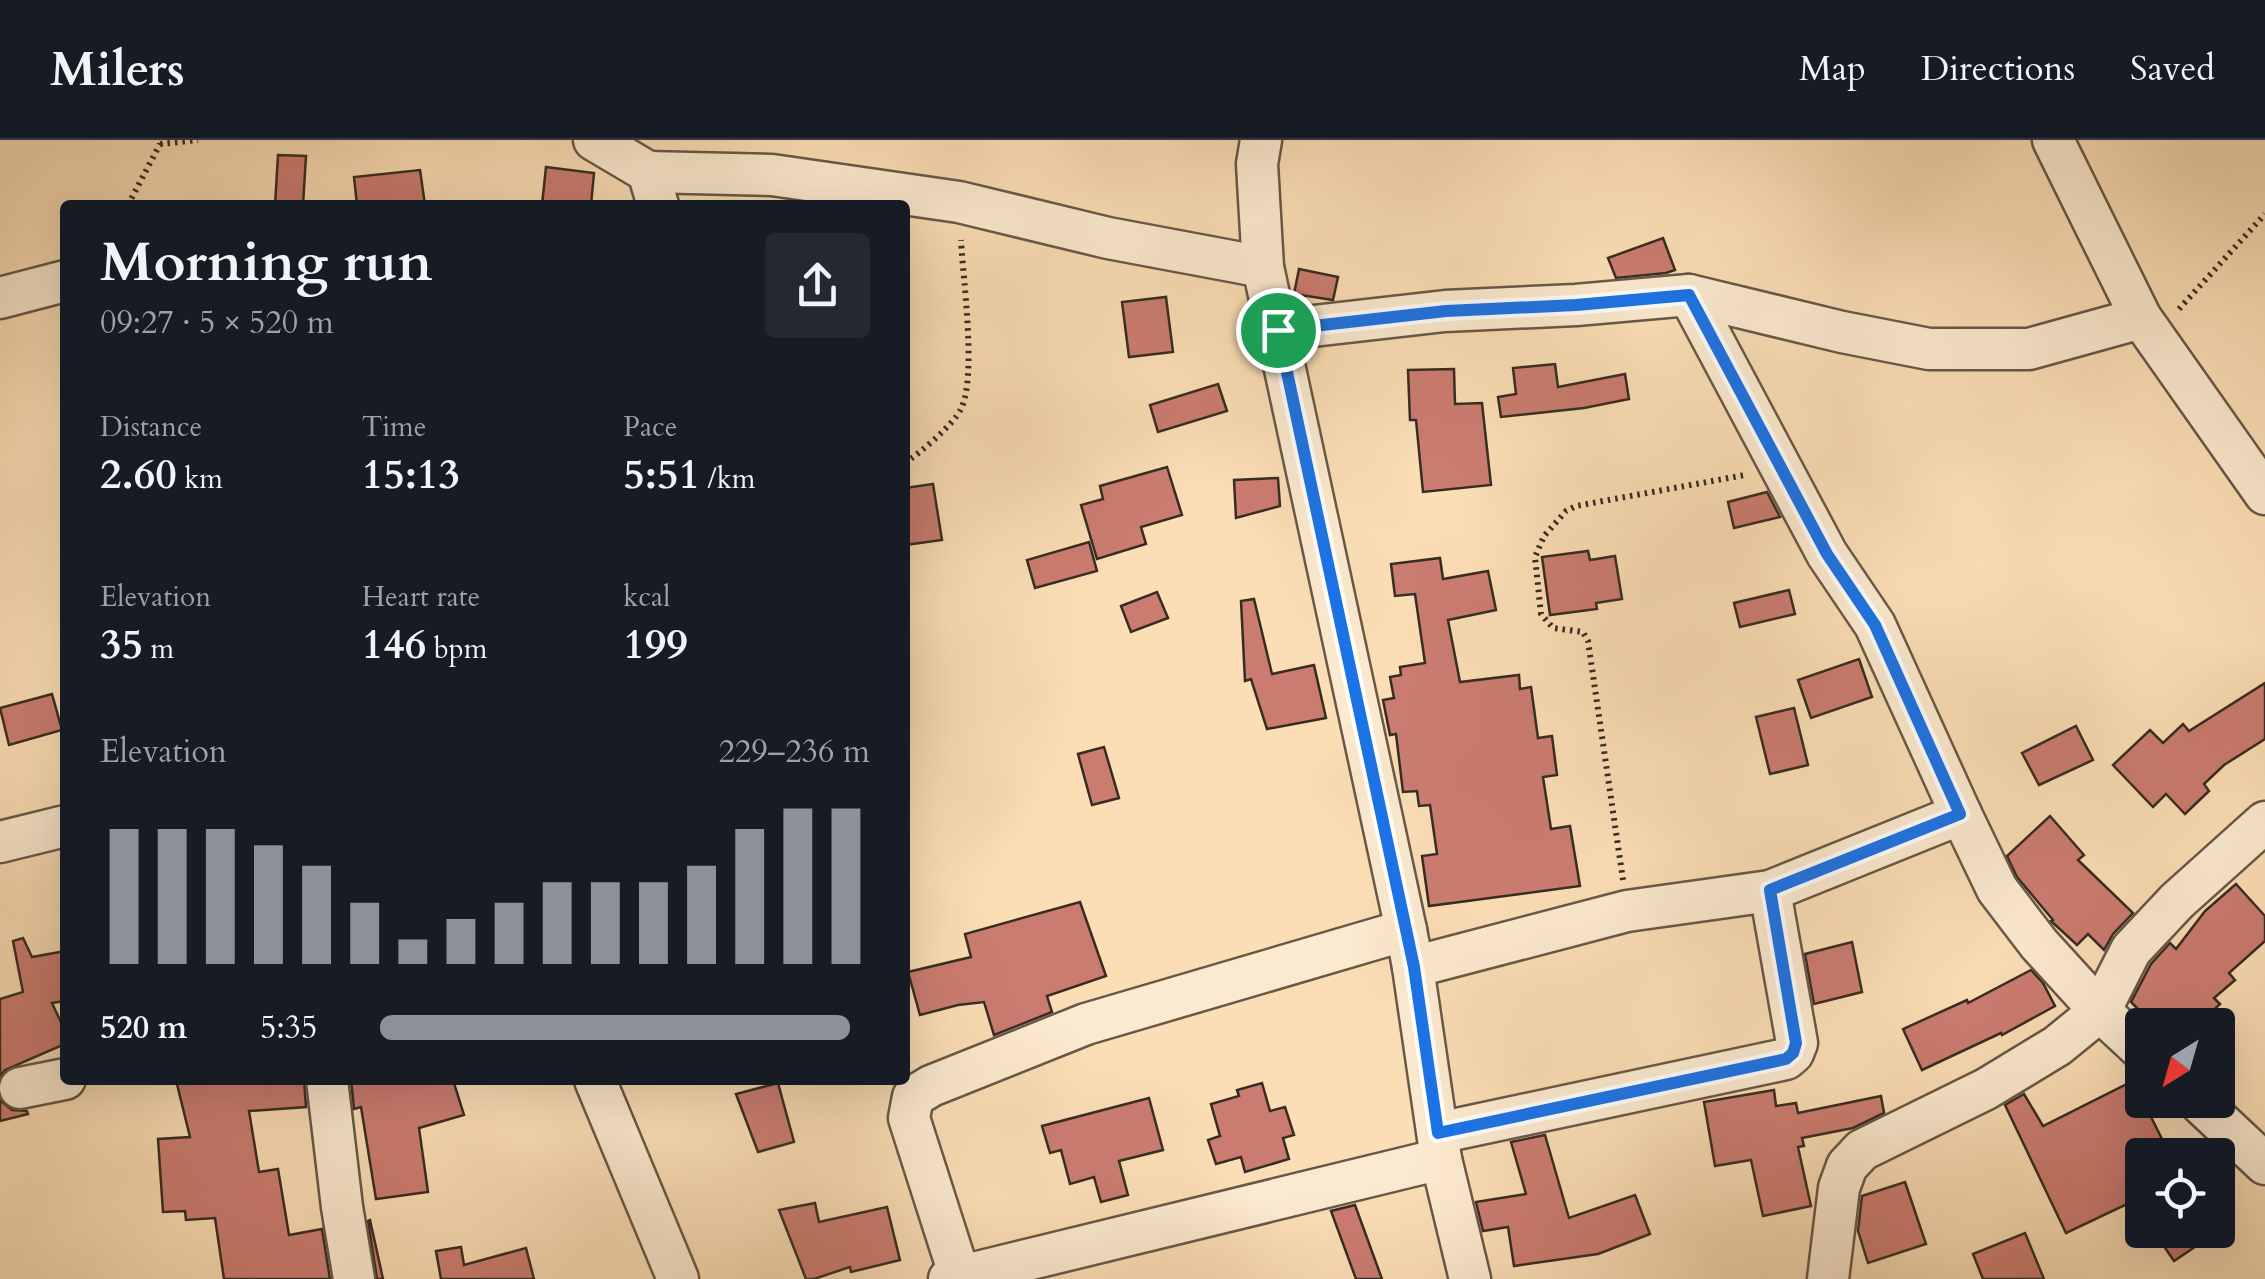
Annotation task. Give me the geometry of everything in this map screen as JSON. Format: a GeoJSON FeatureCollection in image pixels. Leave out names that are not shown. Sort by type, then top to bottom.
{"type":"FeatureCollection","features":[{"type":"Feature","properties":{"kind":"street"},"geometry":{"type":"LineString","coordinates":[[594,140],[624,156],[653,188],[772,176],[959,202],[1108,238],[1264,267]]}},
{"type":"Feature","properties":{"kind":"street"},"geometry":{"type":"LineString","coordinates":[[1261,140],[1257,164],[1264,267],[1410,949],[1439,1146],[1470,1279]]}},
{"type":"Feature","properties":{"kind":"street"},"geometry":{"type":"LineString","coordinates":[[2052,140],[2150,331],[2265,494]]}},
{"type":"Feature","properties":{"kind":"street"},"geometry":{"type":"LineString","coordinates":[[0,298],[60,282]]}},
{"type":"Feature","properties":{"kind":"street"},"geometry":{"type":"LineString","coordinates":[[1278,330],[1446,311],[1689,295],[1842,332],[1930,348],[2029,348],[2150,331]]}},
{"type":"Feature","properties":{"kind":"street"},"geometry":{"type":"LineString","coordinates":[[1689,295],[1827,554],[1875,625],[1960,814],[1998,888],[2039,944],[2125,1034]]}},
{"type":"Feature","properties":{"kind":"street"},"geometry":{"type":"LineString","coordinates":[[1770,890],[1796,1043],[1786,1059],[1439,1146],[954,1278],[909,1118],[913,1097],[931,1086],[1086,1024],[1410,949],[1627,910],[1770,890],[1960,814]]}},
{"type":"Feature","properties":{"kind":"street"},"geometry":{"type":"LineString","coordinates":[[1828,1279],[1839,1188],[1847,1166],[1862,1150],[2058,1046],[2100,1011],[2131,950],[2178,900],[2265,822]]}},
{"type":"Feature","properties":{"kind":"street"},"geometry":{"type":"LineString","coordinates":[[0,842],[60,827]]}},
{"type":"Feature","properties":{"kind":"street"},"geometry":{"type":"LineString","coordinates":[[20,1088],[60,1080]]}},
{"type":"Feature","properties":{"kind":"street"},"geometry":{"type":"LineString","coordinates":[[328,1085],[354,1279]]}},
{"type":"Feature","properties":{"kind":"street"},"geometry":{"type":"LineString","coordinates":[[597,1085],[678,1279]]}},
{"type":"Feature","properties":{"kind":"street"},"geometry":{"type":"LineString","coordinates":[[2216,1118],[2265,1164]]}},
{"type":"Feature","properties":{"kind":"path"},"geometry":{"type":"LineString","coordinates":[[131,200],[160,142],[198,140]]}},
{"type":"Feature","properties":{"kind":"path"},"geometry":{"type":"LineString","coordinates":[[910,459],[960,411],[969,379],[959,202]]}},
{"type":"Feature","properties":{"kind":"path"},"geometry":{"type":"LineString","coordinates":[[2150,331],[2176,312],[2265,214]]}},
{"type":"Feature","properties":{"kind":"path"},"geometry":{"type":"LineString","coordinates":[[1627,910],[1588,641],[1583,632],[1554,628],[1541,614],[1534,558],[1544,536],[1566,511],[1576,506],[1780,468]]}},
{"type":"Feature","properties":{"kind":"building"},"geometry":{"type":"Polygon","coordinates":[[[278,155],[306,156],[303,200],[275,200],[278,155]]]}},
{"type":"Feature","properties":{"kind":"building"},"geometry":{"type":"Polygon","coordinates":[[[546,167],[594,173],[591,200],[543,200],[546,167]]]}},
{"type":"Feature","properties":{"kind":"building"},"geometry":{"type":"Polygon","coordinates":[[[420,170],[424,200],[356,200],[354,177],[420,170]]]}},
{"type":"Feature","properties":{"kind":"building"},"geometry":{"type":"Polygon","coordinates":[[[1663,238],[1675,270],[1616,278],[1608,258],[1663,238]]]}},
{"type":"Feature","properties":{"kind":"building"},"geometry":{"type":"Polygon","coordinates":[[[1299,269],[1338,277],[1333,300],[1294,294],[1299,269]]]}},
{"type":"Feature","properties":{"kind":"building"},"geometry":{"type":"Polygon","coordinates":[[[1166,297],[1173,352],[1129,357],[1122,302],[1166,297]]]}},
{"type":"Feature","properties":{"kind":"building"},"geometry":{"type":"Polygon","coordinates":[[[1555,364],[1558,387],[1625,374],[1629,399],[1501,417],[1498,397],[1516,394],[1513,368],[1555,364]]]}},
{"type":"Feature","properties":{"kind":"building"},"geometry":{"type":"Polygon","coordinates":[[[1454,369],[1455,404],[1482,403],[1491,485],[1423,492],[1416,420],[1410,420],[1408,370],[1454,369]]]}},
{"type":"Feature","properties":{"kind":"building"},"geometry":{"type":"Polygon","coordinates":[[[1218,384],[1227,411],[1158,432],[1150,405],[1218,384]]]}},
{"type":"Feature","properties":{"kind":"building"},"geometry":{"type":"Polygon","coordinates":[[[1167,467],[1182,515],[1141,527],[1146,544],[1097,559],[1081,505],[1103,499],[1100,486],[1167,467]]]}},
{"type":"Feature","properties":{"kind":"building"},"geometry":{"type":"Polygon","coordinates":[[[1278,478],[1280,506],[1236,518],[1234,480],[1278,478]]]}},
{"type":"Feature","properties":{"kind":"building"},"geometry":{"type":"Polygon","coordinates":[[[933,484],[942,540],[910,544],[910,487],[933,484]]]}},
{"type":"Feature","properties":{"kind":"building"},"geometry":{"type":"Polygon","coordinates":[[[1767,492],[1780,517],[1734,528],[1728,502],[1767,492]]]}},
{"type":"Feature","properties":{"kind":"building"},"geometry":{"type":"Polygon","coordinates":[[[1089,542],[1097,571],[1035,588],[1027,560],[1089,542]]]}},
{"type":"Feature","properties":{"kind":"building"},"geometry":{"type":"Polygon","coordinates":[[[1588,551],[1590,560],[1615,556],[1622,599],[1596,603],[1597,609],[1550,615],[1542,557],[1588,551]]]}},
{"type":"Feature","properties":{"kind":"building"},"geometry":{"type":"Polygon","coordinates":[[[1440,558],[1443,579],[1488,571],[1496,610],[1448,620],[1460,682],[1519,675],[1520,689],[1531,687],[1538,738],[1552,736],[1557,775],[1543,777],[1551,829],[1570,826],[1580,886],[1429,906],[1422,856],[1437,854],[1430,805],[1419,806],[1417,791],[1403,792],[1396,734],[1390,735],[1383,700],[1394,698],[1390,677],[1401,675],[1400,667],[1425,663],[1415,594],[1395,596],[1391,564],[1440,558]]]}},
{"type":"Feature","properties":{"kind":"building"},"geometry":{"type":"Polygon","coordinates":[[[1789,590],[1795,614],[1740,627],[1734,603],[1789,590]]]}},
{"type":"Feature","properties":{"kind":"building"},"geometry":{"type":"Polygon","coordinates":[[[1157,592],[1168,618],[1131,632],[1121,606],[1157,592]]]}},
{"type":"Feature","properties":{"kind":"building"},"geometry":{"type":"Polygon","coordinates":[[[1254,599],[1272,674],[1314,665],[1326,718],[1267,729],[1251,679],[1245,681],[1241,601],[1254,599]]]}},
{"type":"Feature","properties":{"kind":"building"},"geometry":{"type":"Polygon","coordinates":[[[1859,659],[1872,697],[1811,718],[1798,680],[1859,659]]]}},
{"type":"Feature","properties":{"kind":"building"},"geometry":{"type":"Polygon","coordinates":[[[2265,683],[2265,739],[2224,765],[2204,784],[2209,791],[2185,814],[2166,794],[2153,807],[2113,765],[2150,730],[2163,743],[2183,724],[2189,731],[2265,683]]]}},
{"type":"Feature","properties":{"kind":"building"},"geometry":{"type":"Polygon","coordinates":[[[52,694],[60,731],[9,745],[0,708],[52,694]]]}},
{"type":"Feature","properties":{"kind":"building"},"geometry":{"type":"Polygon","coordinates":[[[1794,708],[1808,765],[1770,774],[1756,717],[1794,708]]]}},
{"type":"Feature","properties":{"kind":"building"},"geometry":{"type":"Polygon","coordinates":[[[2076,726],[2093,760],[2039,785],[2022,753],[2076,726]]]}},
{"type":"Feature","properties":{"kind":"building"},"geometry":{"type":"Polygon","coordinates":[[[1104,747],[1119,798],[1092,805],[1078,754],[1104,747]]]}},
{"type":"Feature","properties":{"kind":"building"},"geometry":{"type":"Polygon","coordinates":[[[2050,816],[2084,855],[2078,860],[2133,913],[2104,950],[2088,934],[2077,945],[2051,921],[2017,877],[2007,856],[2050,816]]]}},
{"type":"Feature","properties":{"kind":"building"},"geometry":{"type":"Polygon","coordinates":[[[2236,884],[2265,916],[2265,941],[2229,973],[2235,980],[2214,998],[2220,1004],[2216,1008],[2137,1008],[2131,1002],[2151,964],[2170,943],[2176,949],[2205,911],[2236,884]]]}},
{"type":"Feature","properties":{"kind":"building"},"geometry":{"type":"Polygon","coordinates":[[[1080,902],[1106,976],[1047,996],[1052,1012],[994,1035],[984,1002],[920,1015],[910,972],[971,957],[965,934],[1080,902]]]}},
{"type":"Feature","properties":{"kind":"building"},"geometry":{"type":"Polygon","coordinates":[[[23,938],[32,957],[60,952],[60,1002],[52,1003],[60,1020],[60,1046],[5,1070],[0,1076],[0,999],[23,992],[13,941],[23,938]]]}},
{"type":"Feature","properties":{"kind":"building"},"geometry":{"type":"Polygon","coordinates":[[[1852,942],[1862,992],[1814,1004],[1805,954],[1852,942]]]}},
{"type":"Feature","properties":{"kind":"building"},"geometry":{"type":"Polygon","coordinates":[[[2031,970],[2055,1006],[2002,1035],[1922,1070],[1903,1029],[1967,1000],[1968,1003],[2031,970]]]}},
{"type":"Feature","properties":{"kind":"building"},"geometry":{"type":"Polygon","coordinates":[[[1262,1083],[1270,1111],[1285,1107],[1294,1135],[1283,1138],[1289,1159],[1245,1172],[1241,1157],[1216,1164],[1208,1140],[1220,1136],[1211,1104],[1239,1096],[1237,1090],[1262,1083]]]}},
{"type":"Feature","properties":{"kind":"building"},"geometry":{"type":"Polygon","coordinates":[[[177,1085],[304,1085],[306,1107],[249,1111],[259,1172],[278,1169],[289,1235],[322,1229],[330,1279],[224,1279],[215,1218],[186,1220],[185,1211],[163,1212],[158,1139],[190,1137],[177,1085]]]}},
{"type":"Feature","properties":{"kind":"building"},"geometry":{"type":"Polygon","coordinates":[[[352,1085],[455,1085],[464,1115],[419,1128],[428,1192],[376,1199],[361,1107],[354,1109],[352,1085]]]}},
{"type":"Feature","properties":{"kind":"building"},"geometry":{"type":"Polygon","coordinates":[[[779,1085],[794,1142],[758,1152],[736,1094],[779,1085]]]}},
{"type":"Feature","properties":{"kind":"building"},"geometry":{"type":"Polygon","coordinates":[[[2125,1085],[2125,1118],[2152,1118],[2162,1138],[2125,1138],[2125,1205],[2066,1233],[2005,1105],[2024,1094],[2043,1126],[2125,1085]]]}},
{"type":"Feature","properties":{"kind":"building"},"geometry":{"type":"Polygon","coordinates":[[[1774,1090],[1776,1106],[1796,1103],[1798,1113],[1881,1096],[1884,1113],[1853,1128],[1802,1138],[1804,1146],[1798,1147],[1811,1206],[1763,1216],[1751,1160],[1715,1166],[1704,1102],[1774,1090]]]}},
{"type":"Feature","properties":{"kind":"building"},"geometry":{"type":"Polygon","coordinates":[[[1149,1098],[1163,1150],[1119,1161],[1128,1195],[1101,1202],[1094,1177],[1070,1184],[1061,1150],[1050,1153],[1042,1126],[1149,1098]]]}},
{"type":"Feature","properties":{"kind":"building"},"geometry":{"type":"Polygon","coordinates":[[[0,1100],[12,1110],[28,1114],[0,1121],[0,1100]]]}},
{"type":"Feature","properties":{"kind":"building"},"geometry":{"type":"Polygon","coordinates":[[[1545,1135],[1569,1218],[1635,1195],[1650,1234],[1598,1254],[1514,1266],[1508,1227],[1483,1231],[1476,1202],[1526,1194],[1511,1142],[1545,1135]]]}},
{"type":"Feature","properties":{"kind":"building"},"geometry":{"type":"Polygon","coordinates":[[[1905,1182],[1926,1244],[1868,1263],[1858,1231],[1862,1196],[1905,1182]]]}},
{"type":"Feature","properties":{"kind":"building"},"geometry":{"type":"Polygon","coordinates":[[[815,1203],[819,1222],[887,1207],[900,1260],[851,1272],[850,1267],[806,1279],[779,1210],[815,1203]]]}},
{"type":"Feature","properties":{"kind":"building"},"geometry":{"type":"Polygon","coordinates":[[[1355,1205],[1382,1279],[1356,1279],[1331,1211],[1355,1205]]]}},
{"type":"Feature","properties":{"kind":"building"},"geometry":{"type":"Polygon","coordinates":[[[370,1220],[383,1279],[377,1279],[370,1220]]]}},
{"type":"Feature","properties":{"kind":"building"},"geometry":{"type":"Polygon","coordinates":[[[2025,1233],[2044,1279],[1983,1279],[1973,1254],[2025,1233]]]}},
{"type":"Feature","properties":{"kind":"building"},"geometry":{"type":"Polygon","coordinates":[[[461,1247],[464,1265],[526,1248],[534,1279],[441,1279],[436,1251],[461,1247]]]}},
{"type":"Feature","properties":{"kind":"building"},"geometry":{"type":"Polygon","coordinates":[[[2165,1248],[2193,1248],[2174,1261],[2165,1248]]]}},
{"type":"Feature","properties":{"kind":"route"},"geometry":{"type":"LineString","coordinates":[[1689,295],[1827,554],[1875,625],[1960,814],[1770,890],[1796,1043],[1786,1059],[1438,1133],[1414,967],[1278,330],[1446,311],[1689,295]]}}]}
